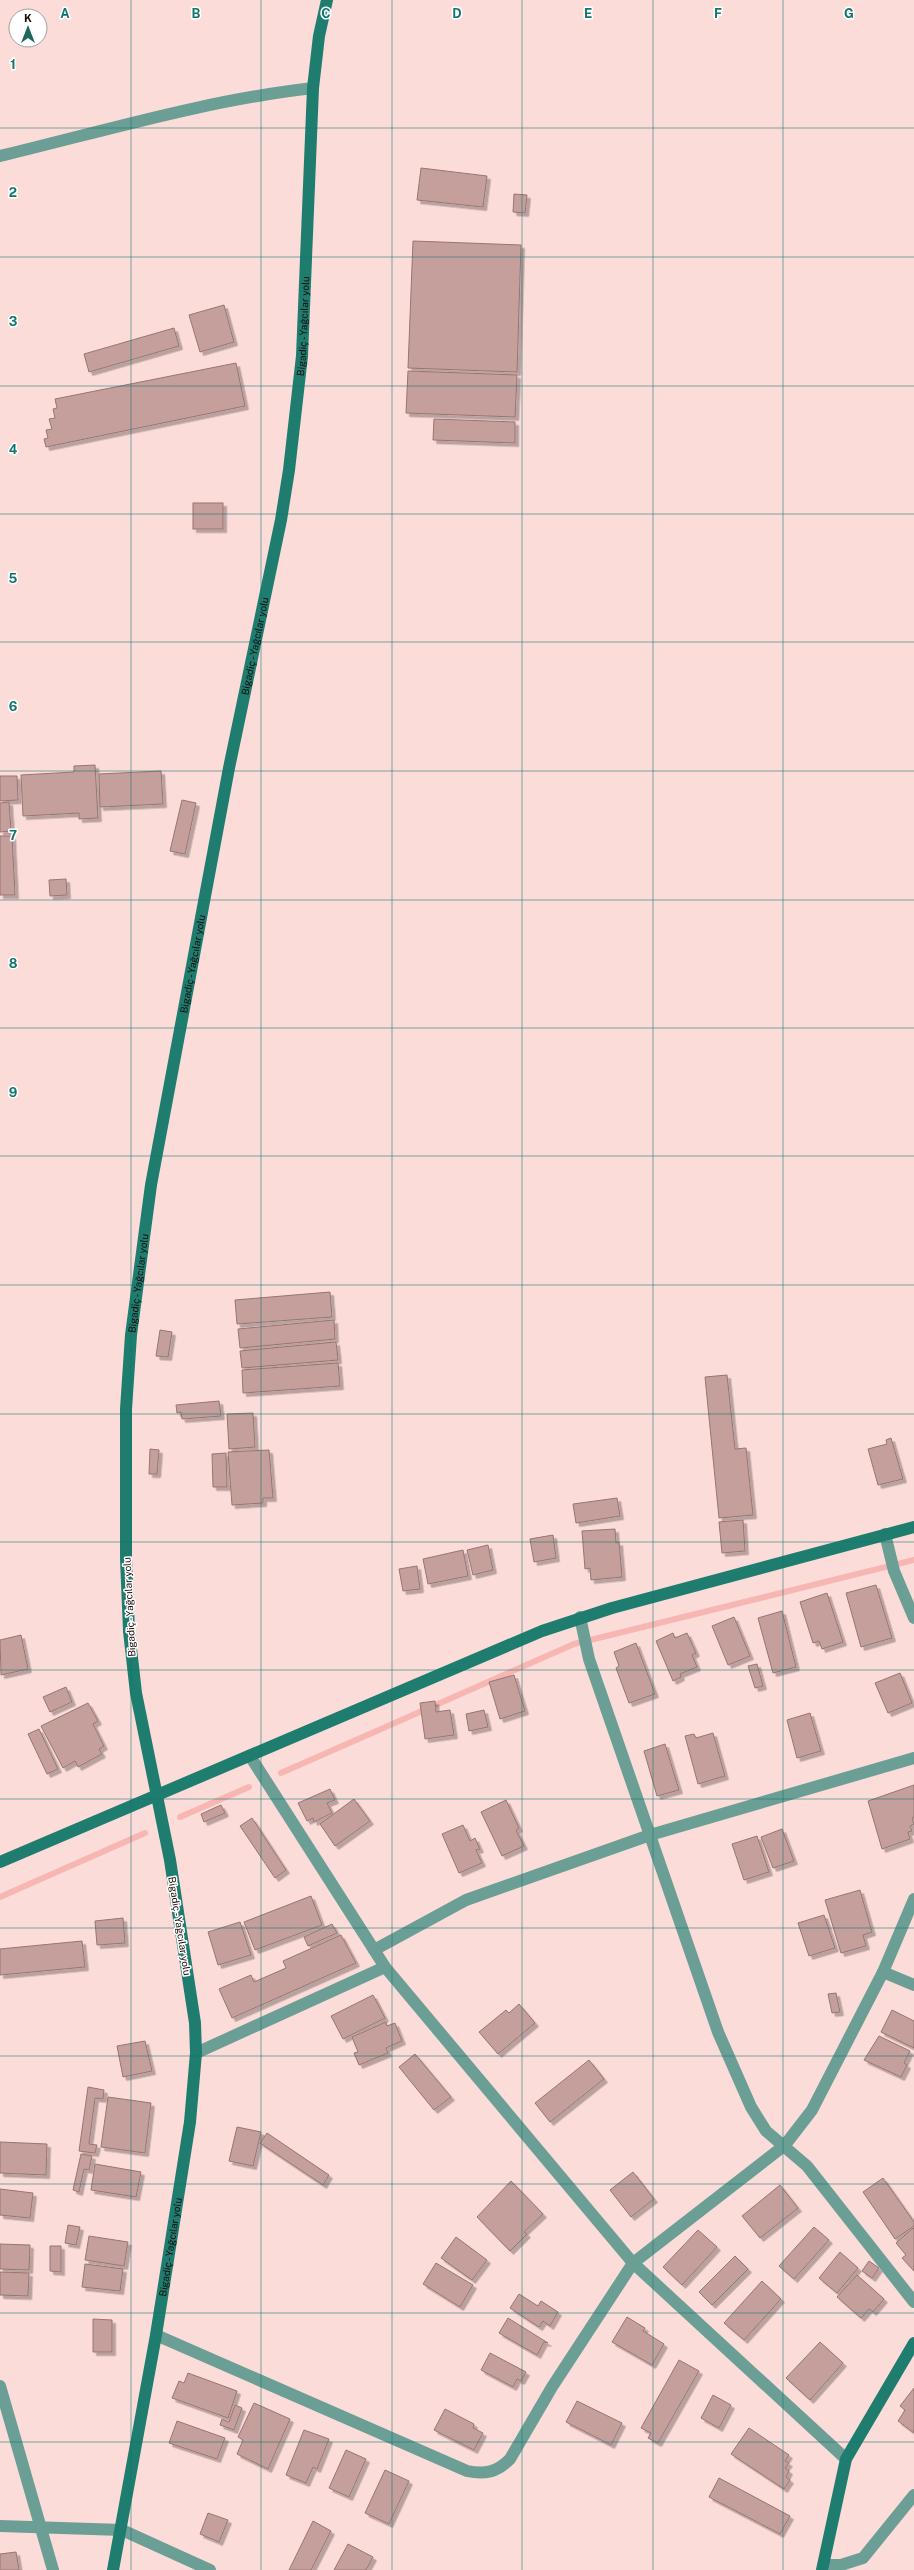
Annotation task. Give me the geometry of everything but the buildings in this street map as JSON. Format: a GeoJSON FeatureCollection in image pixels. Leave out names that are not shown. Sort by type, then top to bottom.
{"type":"FeatureCollection","features":[{"type":"Feature","properties":{"kind":"main road","name":"Bigadiç - Yağcılar yolu"},"geometry":{"type":"LineString","coordinates":[[113,2570],[122,2530],[156,2335],[190,2122],[196,2053],[195,2023],[170,1860],[136,1693],[129,1631],[126,1559],[126,1409],[131,1335],[151,1184],[229,768],[282,520],[290,470],[302,356],[313,88],[319,36],[328,0]]}},
{"type":"Feature","properties":{"kind":"main road"},"geometry":{"type":"LineString","coordinates":[[0,1862],[156,1797],[542,1631],[580,1618],[914,1527]]}},
{"type":"Feature","properties":{"kind":"main road"},"geometry":{"type":"LineString","coordinates":[[823,2568],[846,2459],[914,2343]]}},
{"type":"Feature","properties":{"kind":"street"},"geometry":{"type":"LineString","coordinates":[[0,156],[215,103],[264,94],[313,88]]}},
{"type":"Feature","properties":{"kind":"street"},"geometry":{"type":"LineString","coordinates":[[885,1534],[894,1571],[914,1618]]}},
{"type":"Feature","properties":{"kind":"street"},"geometry":{"type":"LineString","coordinates":[[580,1618],[589,1659],[718,2032],[757,2118],[766,2131],[785,2145],[807,2166],[914,2302]]}},
{"type":"Feature","properties":{"kind":"street"},"geometry":{"type":"LineString","coordinates":[[250,1756],[385,1967],[633,2263],[846,2459]]}},
{"type":"Feature","properties":{"kind":"street"},"geometry":{"type":"LineString","coordinates":[[374,1950],[466,1900],[650,1835],[914,1758]]}},
{"type":"Feature","properties":{"kind":"street"},"geometry":{"type":"LineString","coordinates":[[156,2335],[467,2471],[480,2474],[492,2472],[510,2459],[552,2387],[633,2263],[785,2145],[815,2105],[883,1972],[914,1899]]}},
{"type":"Feature","properties":{"kind":"street"},"geometry":{"type":"LineString","coordinates":[[196,2053],[385,1967]]}},
{"type":"Feature","properties":{"kind":"street"},"geometry":{"type":"LineString","coordinates":[[883,1972],[914,1985]]}},
{"type":"Feature","properties":{"kind":"street"},"geometry":{"type":"LineString","coordinates":[[0,2386],[53,2570]]}},
{"type":"Feature","properties":{"kind":"street"},"geometry":{"type":"LineString","coordinates":[[823,2568],[855,2566],[914,2495]]}},
{"type":"Feature","properties":{"kind":"street"},"geometry":{"type":"LineString","coordinates":[[0,2526],[122,2530],[210,2570]]}},
{"type":"Feature","properties":{"kind":"waterway"},"geometry":{"type":"LineString","coordinates":[[281,1773],[574,1644],[914,1560]]}},
{"type":"Feature","properties":{"kind":"waterway"},"geometry":{"type":"LineString","coordinates":[[180,1817],[249,1787]]}},
{"type":"Feature","properties":{"kind":"waterway"},"geometry":{"type":"LineString","coordinates":[[0,1897],[145,1833]]}}]}
